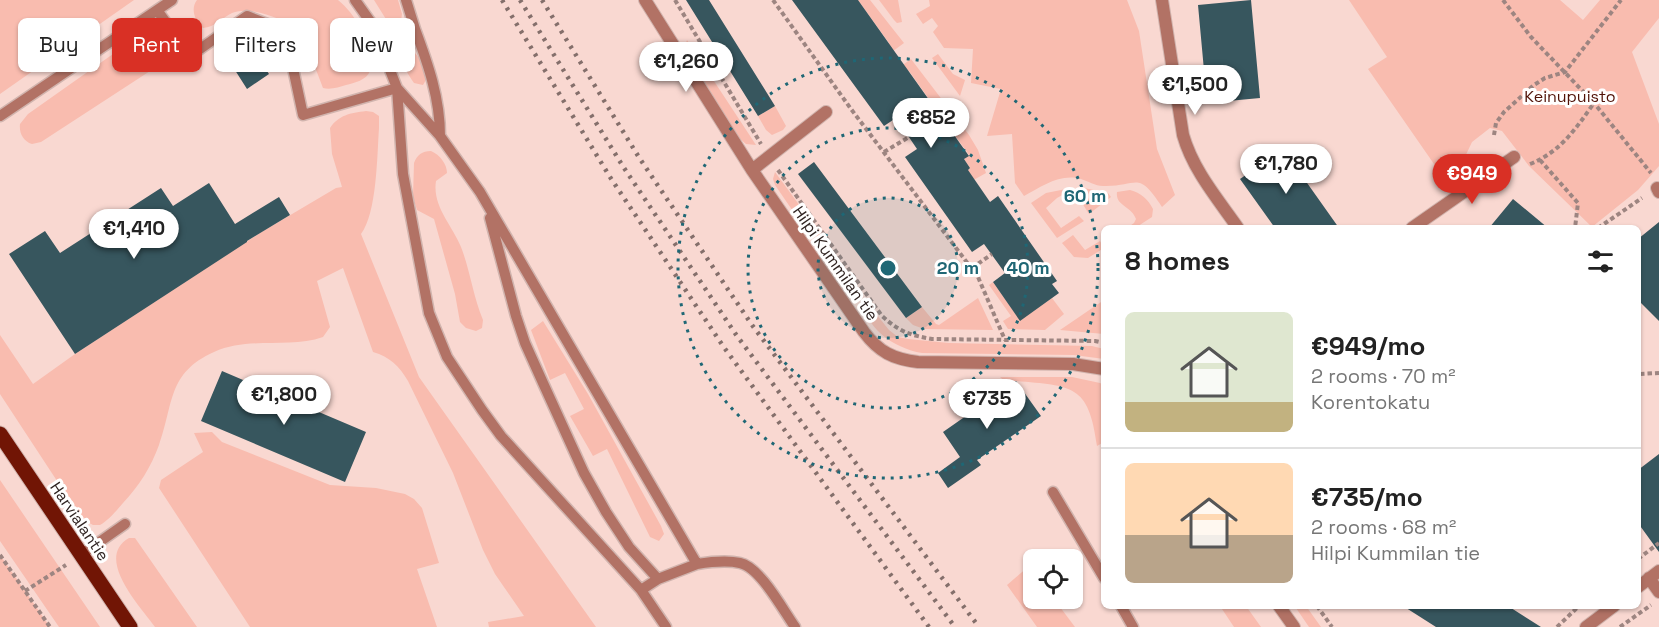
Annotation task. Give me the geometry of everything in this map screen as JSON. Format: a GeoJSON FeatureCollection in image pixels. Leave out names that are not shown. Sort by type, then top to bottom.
{"type":"FeatureCollection","features":[{"type":"Feature","properties":{"kind":"main road","name":"Harvialantie"},"geometry":{"type":"LineString","coordinates":[[0,434],[130,627]]}},
{"type":"Feature","properties":{"kind":"street","name":"Hilpi Kummilan tie"},"geometry":{"type":"LineString","coordinates":[[645,0],[752,170],[864,332],[879,350],[903,360],[918,362],[1072,364],[1101,369]]}},
{"type":"Feature","properties":{"kind":"street"},"geometry":{"type":"LineString","coordinates":[[1162,0],[1183,135],[1188,152],[1196,168],[1236,225]]}},
{"type":"Feature","properties":{"kind":"street"},"geometry":{"type":"LineString","coordinates":[[752,170],[826,112]]}},
{"type":"Feature","properties":{"kind":"street"},"geometry":{"type":"LineString","coordinates":[[1416,225],[1514,157]]}},
{"type":"Feature","properties":{"kind":"street"},"geometry":{"type":"LineString","coordinates":[[1641,585],[1654,574],[1659,592]]}},
{"type":"Feature","properties":{"kind":"street"},"geometry":{"type":"LineString","coordinates":[[1281,609],[1294,627]]}},
{"type":"Feature","properties":{"kind":"street"},"geometry":{"type":"LineString","coordinates":[[1586,627],[1610,609]]}},
{"type":"Feature","properties":{"kind":"lane"},"geometry":{"type":"LineString","coordinates":[[0,116],[172,0]]}},
{"type":"Feature","properties":{"kind":"lane"},"geometry":{"type":"LineString","coordinates":[[355,0],[368,18]]}},
{"type":"Feature","properties":{"kind":"lane"},"geometry":{"type":"LineString","coordinates":[[406,0],[411,18]]}},
{"type":"Feature","properties":{"kind":"lane"},"geometry":{"type":"LineString","coordinates":[[157,10],[190,56],[247,16],[285,31],[303,116],[397,88]]}},
{"type":"Feature","properties":{"kind":"lane"},"geometry":{"type":"LineString","coordinates":[[415,32],[428,64],[437,97],[440,136]]}},
{"type":"Feature","properties":{"kind":"lane"},"geometry":{"type":"LineString","coordinates":[[391,72],[397,88],[403,174],[424,294],[436,333],[447,357],[501,436],[641,590],[666,627]]}},
{"type":"Feature","properties":{"kind":"lane"},"geometry":{"type":"LineString","coordinates":[[397,88],[440,136],[465,169],[697,564]]}},
{"type":"Feature","properties":{"kind":"lane"},"geometry":{"type":"LineString","coordinates":[[487,206],[525,343],[584,473],[629,547],[658,579]]}},
{"type":"Feature","properties":{"kind":"lane"},"geometry":{"type":"LineString","coordinates":[[1053,492],[1101,573]]}},
{"type":"Feature","properties":{"kind":"lane"},"geometry":{"type":"LineString","coordinates":[[81,555],[125,524]]}},
{"type":"Feature","properties":{"kind":"lane"},"geometry":{"type":"LineString","coordinates":[[641,590],[658,579],[697,564],[740,563],[746,565],[763,581],[794,626]]}},
{"type":"Feature","properties":{"kind":"lane"},"geometry":{"type":"LineString","coordinates":[[1123,609],[1133,627]]}},
{"type":"Feature","properties":{"kind":"path"},"geometry":{"type":"LineString","coordinates":[[675,0],[769,157],[882,316],[898,330],[912,336],[932,339],[1101,342]]}},
{"type":"Feature","properties":{"kind":"path"},"geometry":{"type":"LineString","coordinates":[[773,0],[972,268],[982,284],[1005,340]]}},
{"type":"Feature","properties":{"kind":"path"},"geometry":{"type":"LineString","coordinates":[[1503,0],[1531,38],[1594,103],[1656,180],[1658,190],[1603,225]]}},
{"type":"Feature","properties":{"kind":"path"},"geometry":{"type":"LineString","coordinates":[[1494,135],[1496,123],[1504,112],[1534,85],[1545,78],[1565,72],[1621,0]]}},
{"type":"Feature","properties":{"kind":"path"},"geometry":{"type":"LineString","coordinates":[[1522,168],[1559,148],[1570,137],[1594,103]]}},
{"type":"Feature","properties":{"kind":"path"},"geometry":{"type":"LineString","coordinates":[[884,152],[909,136]]}},
{"type":"Feature","properties":{"kind":"path"},"geometry":{"type":"LineString","coordinates":[[1540,160],[1578,203],[1575,225]]}},
{"type":"Feature","properties":{"kind":"path"},"geometry":{"type":"LineString","coordinates":[[972,268],[992,254]]}},
{"type":"Feature","properties":{"kind":"path"},"geometry":{"type":"LineString","coordinates":[[1641,374],[1659,373]]}},
{"type":"Feature","properties":{"kind":"path"},"geometry":{"type":"LineString","coordinates":[[1641,557],[1659,543]]}},
{"type":"Feature","properties":{"kind":"path"},"geometry":{"type":"LineString","coordinates":[[0,555],[50,627]]}},
{"type":"Feature","properties":{"kind":"path"},"geometry":{"type":"LineString","coordinates":[[25,591],[81,555]]}},
{"type":"Feature","properties":{"kind":"path"},"geometry":{"type":"LineString","coordinates":[[1620,627],[1659,600]]}},
{"type":"Feature","properties":{"kind":"path"},"geometry":{"type":"LineString","coordinates":[[1319,609],[1332,627]]}},
{"type":"Feature","properties":{"kind":"path"},"geometry":{"type":"LineString","coordinates":[[1557,627],[1576,609]]}},
{"type":"Feature","properties":{"kind":"green space"},"geometry":{"type":"Polygon","coordinates":[[[0,0],[134,0],[100,24],[100,18],[18,18],[18,72],[31,72],[0,94],[0,0]]]}},
{"type":"Feature","properties":{"kind":"green space"},"geometry":{"type":"Polygon","coordinates":[[[197,0],[338,0],[354,18],[330,18],[330,72],[369,72],[366,77],[356,82],[335,88],[323,88],[317,72],[318,18],[276,18],[258,12],[240,11],[224,18],[214,18],[214,24],[203,28],[202,18],[196,18],[194,15],[197,0]]]}},
{"type":"Feature","properties":{"kind":"green space"},"geometry":{"type":"Polygon","coordinates":[[[374,0],[398,0],[401,18],[385,18],[374,0]]]}},
{"type":"Feature","properties":{"kind":"green space"},"geometry":{"type":"Polygon","coordinates":[[[858,0],[870,0],[904,43],[881,60],[889,43],[858,0]]]}},
{"type":"Feature","properties":{"kind":"green space"},"geometry":{"type":"Polygon","coordinates":[[[879,0],[898,0],[902,22],[897,23],[879,0]]]}},
{"type":"Feature","properties":{"kind":"green space"},"geometry":{"type":"Polygon","coordinates":[[[929,0],[1127,0],[1139,31],[1157,149],[1175,195],[1162,207],[1154,195],[1142,184],[1100,186],[1081,179],[1066,178],[1051,182],[1024,196],[1015,183],[1012,134],[987,136],[1001,89],[971,83],[973,49],[944,48],[933,32],[938,26],[932,18],[923,24],[916,14],[930,6],[929,0]]]}},
{"type":"Feature","properties":{"kind":"green space","name":"Keinupuisto"},"geometry":{"type":"Polygon","coordinates":[[[1349,0],[1560,0],[1583,20],[1600,0],[1659,0],[1659,18],[1632,52],[1659,124],[1659,166],[1638,190],[1594,225],[1590,225],[1529,166],[1502,131],[1490,128],[1472,142],[1463,161],[1443,177],[1368,69],[1387,57],[1349,0]]]}},
{"type":"Feature","properties":{"kind":"green space"},"geometry":{"type":"Polygon","coordinates":[[[687,40],[756,145],[746,144],[739,138],[683,51],[687,40]]]}},
{"type":"Feature","properties":{"kind":"green space"},"geometry":{"type":"Polygon","coordinates":[[[415,53],[424,66],[426,76],[423,85],[414,83],[407,72],[415,72],[415,53]]]}},
{"type":"Feature","properties":{"kind":"green space"},"geometry":{"type":"Polygon","coordinates":[[[938,54],[953,74],[965,80],[960,96],[932,58],[938,54]]]}},
{"type":"Feature","properties":{"kind":"green space"},"geometry":{"type":"Polygon","coordinates":[[[112,55],[112,72],[149,72],[41,142],[32,144],[24,139],[20,124],[28,114],[88,72],[100,72],[100,63],[112,55]]]}},
{"type":"Feature","properties":{"kind":"green space"},"geometry":{"type":"Polygon","coordinates":[[[911,59],[969,135],[978,150],[986,173],[970,182],[964,173],[970,168],[964,159],[969,155],[909,71],[897,69],[911,59]]]}},
{"type":"Feature","properties":{"kind":"green space"},"geometry":{"type":"Polygon","coordinates":[[[775,106],[786,126],[772,135],[766,130],[758,116],[775,106]]]}},
{"type":"Feature","properties":{"kind":"green space"},"geometry":{"type":"Polygon","coordinates":[[[366,111],[379,116],[379,128],[373,199],[366,225],[361,234],[419,377],[596,627],[489,627],[488,622],[524,616],[495,574],[483,550],[453,473],[408,381],[394,363],[373,352],[343,268],[317,281],[330,327],[323,337],[297,342],[255,343],[227,347],[199,360],[188,370],[174,391],[159,445],[148,469],[129,497],[100,525],[93,525],[82,519],[0,394],[0,335],[33,384],[260,233],[336,188],[342,187],[332,154],[330,128],[345,115],[366,111]]]}},
{"type":"Feature","properties":{"kind":"green space"},"geometry":{"type":"Polygon","coordinates":[[[431,151],[442,160],[447,170],[447,173],[436,181],[437,199],[461,247],[467,265],[483,320],[482,328],[476,331],[466,328],[460,322],[455,294],[434,219],[417,210],[413,197],[414,163],[420,154],[431,151]]]}},
{"type":"Feature","properties":{"kind":"green space"},"geometry":{"type":"Polygon","coordinates":[[[775,172],[822,236],[810,236],[775,185],[773,179],[775,172]]]}},
{"type":"Feature","properties":{"kind":"green space"},"geometry":{"type":"Polygon","coordinates":[[[1071,188],[1075,198],[1069,202],[1064,194],[1046,208],[1061,228],[1079,216],[1084,221],[1057,238],[1031,203],[1046,193],[1071,188]]]}},
{"type":"Feature","properties":{"kind":"green space"},"geometry":{"type":"Polygon","coordinates":[[[1084,188],[1108,193],[1111,197],[1089,214],[1082,203],[1081,190],[1084,188]]]}},
{"type":"Feature","properties":{"kind":"green space"},"geometry":{"type":"Polygon","coordinates":[[[1130,190],[1144,197],[1153,209],[1152,217],[1140,225],[1131,225],[1136,219],[1131,211],[1121,203],[1117,192],[1130,190]]]}},
{"type":"Feature","properties":{"kind":"green space"},"geometry":{"type":"Polygon","coordinates":[[[1073,235],[1085,250],[1100,241],[1101,250],[1088,258],[1074,257],[1062,243],[1073,235]]]}},
{"type":"Feature","properties":{"kind":"green space"},"geometry":{"type":"Polygon","coordinates":[[[993,282],[1020,320],[1052,298],[1064,314],[1045,330],[1008,329],[1003,321],[1011,316],[989,285],[993,282]]]}},
{"type":"Feature","properties":{"kind":"green space"},"geometry":{"type":"Polygon","coordinates":[[[861,295],[889,330],[898,337],[949,343],[1092,346],[1101,348],[1101,359],[1074,355],[922,353],[890,341],[881,334],[867,317],[861,295]]]}},
{"type":"Feature","properties":{"kind":"green space"},"geometry":{"type":"Polygon","coordinates":[[[978,298],[993,330],[924,329],[913,325],[906,318],[922,307],[939,325],[978,298]]]}},
{"type":"Feature","properties":{"kind":"green space"},"geometry":{"type":"Polygon","coordinates":[[[1101,302],[1101,334],[1060,330],[1101,302]]]}},
{"type":"Feature","properties":{"kind":"green space"},"geometry":{"type":"Polygon","coordinates":[[[543,321],[588,394],[661,526],[664,534],[659,541],[650,537],[607,449],[593,456],[570,416],[584,409],[565,373],[550,380],[531,330],[543,321]]]}},
{"type":"Feature","properties":{"kind":"green space"},"geometry":{"type":"Polygon","coordinates":[[[1000,377],[1072,377],[1101,384],[1101,444],[1097,446],[1089,410],[1074,392],[1064,387],[1035,383],[1016,381],[1009,385],[1000,377]]]}},
{"type":"Feature","properties":{"kind":"green space"},"geometry":{"type":"Polygon","coordinates":[[[212,432],[222,442],[330,485],[376,488],[405,494],[414,499],[422,508],[439,563],[417,569],[437,627],[250,627],[159,488],[161,480],[203,452],[194,433],[212,432]]]}},
{"type":"Feature","properties":{"kind":"green space"},"geometry":{"type":"Polygon","coordinates":[[[0,480],[100,627],[59,627],[0,541],[0,480]]]}},
{"type":"Feature","properties":{"kind":"green space"},"geometry":{"type":"Polygon","coordinates":[[[129,538],[135,538],[197,627],[155,627],[131,595],[118,569],[116,557],[119,547],[129,538]]]}},
{"type":"Feature","properties":{"kind":"green space"},"geometry":{"type":"Polygon","coordinates":[[[0,555],[50,627],[0,627],[0,555]]]}},
{"type":"Feature","properties":{"kind":"green space"},"geometry":{"type":"Polygon","coordinates":[[[1023,571],[1023,607],[1007,585],[1023,571]]]}},
{"type":"Feature","properties":{"kind":"green space"},"geometry":{"type":"Polygon","coordinates":[[[1024,609],[1062,609],[1075,627],[1037,627],[1024,609]]]}},
{"type":"Feature","properties":{"kind":"green space"},"geometry":{"type":"Polygon","coordinates":[[[1222,609],[1248,609],[1261,627],[1234,627],[1222,609]]]}},
{"type":"Feature","properties":{"kind":"green space"},"geometry":{"type":"Polygon","coordinates":[[[1297,609],[1308,609],[1321,627],[1309,627],[1297,609]]]}},
{"type":"Feature","properties":{"kind":"building"},"geometry":{"type":"Polygon","coordinates":[[[686,0],[709,0],[775,106],[758,116],[686,0]]]}},
{"type":"Feature","properties":{"kind":"building"},"geometry":{"type":"Polygon","coordinates":[[[792,0],[858,0],[969,156],[964,159],[970,168],[968,170],[990,202],[998,196],[1057,281],[1052,284],[1059,293],[1020,321],[993,282],[1005,273],[984,244],[972,252],[905,157],[917,149],[896,118],[884,126],[792,0]]]}},
{"type":"Feature","properties":{"kind":"building"},"geometry":{"type":"Polygon","coordinates":[[[1251,0],[1260,98],[1207,103],[1198,5],[1251,0]]]}},
{"type":"Feature","properties":{"kind":"building"},"geometry":{"type":"Polygon","coordinates":[[[236,72],[268,72],[269,74],[247,89],[236,72]]]}},
{"type":"Feature","properties":{"kind":"building"},"geometry":{"type":"Polygon","coordinates":[[[1283,149],[1337,225],[1273,225],[1240,179],[1283,149]]]}},
{"type":"Feature","properties":{"kind":"building"},"geometry":{"type":"Polygon","coordinates":[[[814,162],[922,307],[906,318],[798,174],[814,162]]]}},
{"type":"Feature","properties":{"kind":"building"},"geometry":{"type":"Polygon","coordinates":[[[209,183],[235,224],[279,197],[290,215],[75,354],[9,254],[45,231],[60,253],[161,188],[173,206],[209,183]]]}},
{"type":"Feature","properties":{"kind":"building"},"geometry":{"type":"Polygon","coordinates":[[[1513,199],[1544,225],[1491,225],[1513,199]]]}},
{"type":"Feature","properties":{"kind":"building"},"geometry":{"type":"Polygon","coordinates":[[[1659,222],[1659,321],[1641,303],[1641,237],[1659,222]]]}},
{"type":"Feature","properties":{"kind":"building"},"geometry":{"type":"Polygon","coordinates":[[[222,371],[366,432],[345,482],[201,421],[222,371]]]}},
{"type":"Feature","properties":{"kind":"building"},"geometry":{"type":"Polygon","coordinates":[[[1016,381],[1041,416],[977,460],[981,465],[948,488],[938,473],[960,457],[943,432],[1016,381]]]}},
{"type":"Feature","properties":{"kind":"building"},"geometry":{"type":"Polygon","coordinates":[[[1659,454],[1659,552],[1641,527],[1641,468],[1659,454]]]}},
{"type":"Feature","properties":{"kind":"building"},"geometry":{"type":"Polygon","coordinates":[[[1408,609],[1513,609],[1541,627],[1436,627],[1408,609]]]}},
{"type":"Feature","properties":{"kind":"railway"},"geometry":{"type":"LineString","coordinates":[[502,0],[610,177],[723,346],[929,627]]}},
{"type":"Feature","properties":{"kind":"railway"},"geometry":{"type":"LineString","coordinates":[[520,0],[624,168],[737,336],[955,627]]}},
{"type":"Feature","properties":{"kind":"railway"},"geometry":{"type":"LineString","coordinates":[[542,0],[640,159],[752,325],[979,627]]}}]}
